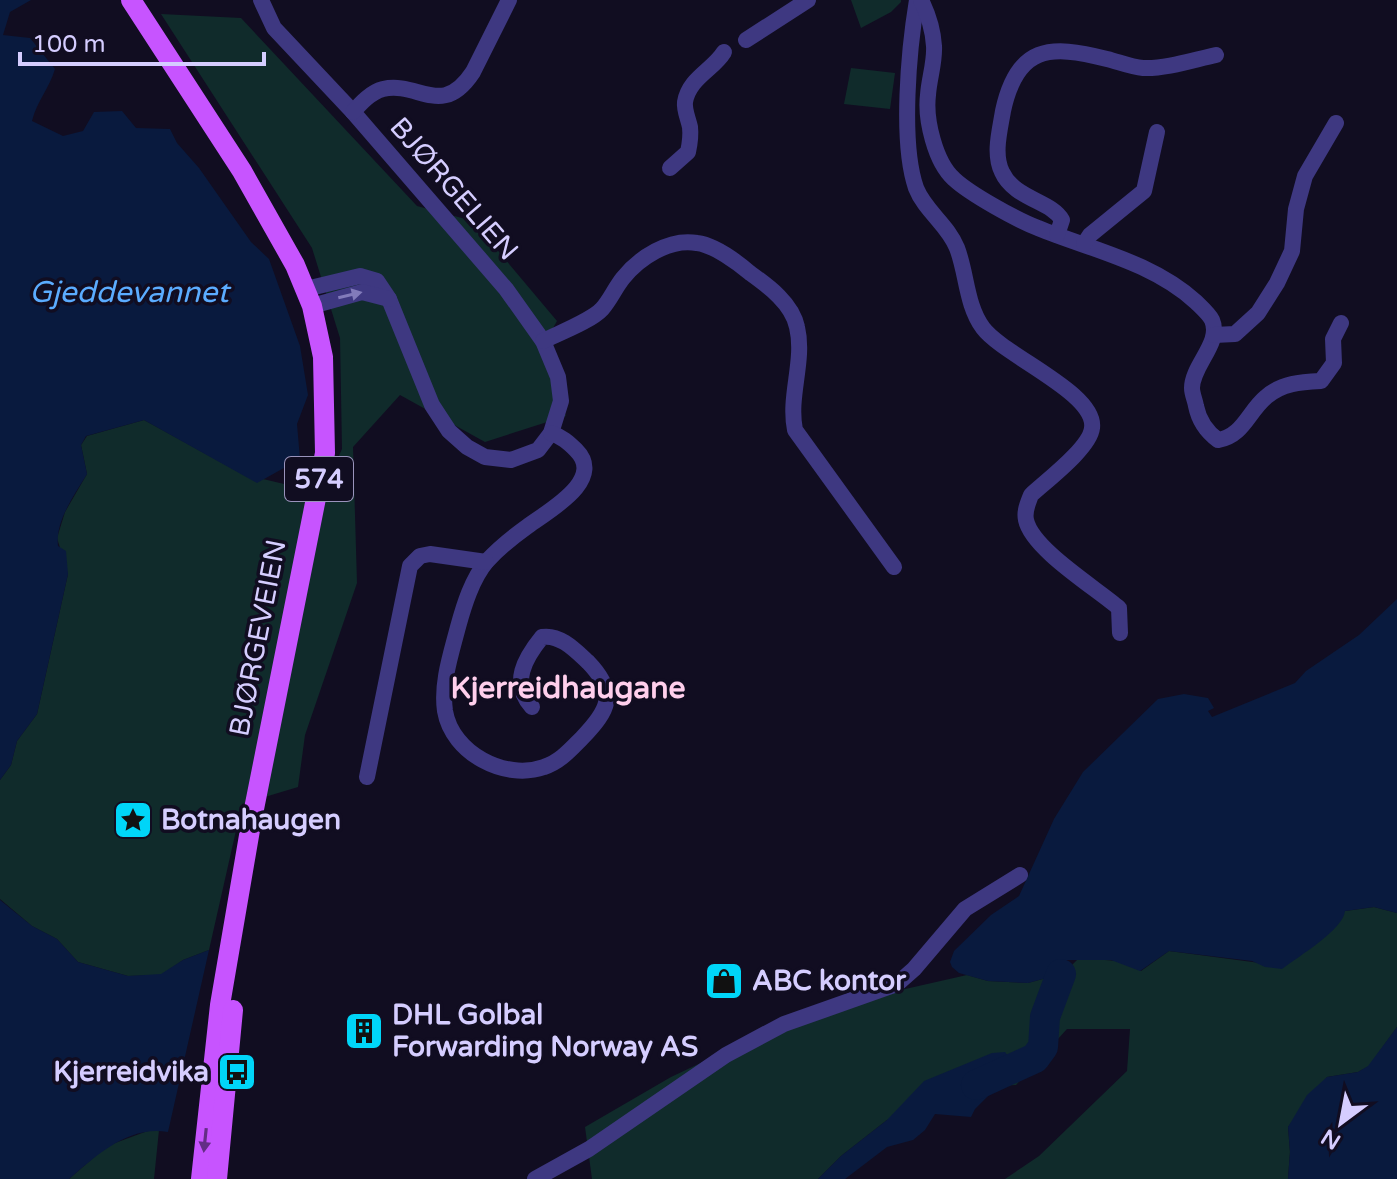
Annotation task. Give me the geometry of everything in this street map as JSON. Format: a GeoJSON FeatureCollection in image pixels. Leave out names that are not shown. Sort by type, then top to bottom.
{"type":"FeatureCollection","features":[{"type":"Feature","properties":{"kind":"main road","name":"BJØRGEVEIEN"},"geometry":{"type":"LineString","coordinates":[[131,0],[242,171],[309,298],[323,357],[325,453],[251,824],[220,1005],[201,1179]]}},
{"type":"Feature","properties":{"kind":"main road","name":"BJØRGEVEIEN"},"geometry":{"type":"LineString","coordinates":[[143,0],[153,33]]}},
{"type":"Feature","properties":{"kind":"main road","name":"BJØRGEVEIEN"},"geometry":{"type":"LineString","coordinates":[[217,1179],[233,1011],[229,963]]}},
{"type":"Feature","properties":{"kind":"street","name":"BJØRGELIEN"},"geometry":{"type":"LineString","coordinates":[[261,0],[274,28],[353,112],[506,289],[543,341],[558,377],[561,401],[551,433]]}},
{"type":"Feature","properties":{"kind":"street"},"geometry":{"type":"LineString","coordinates":[[353,112],[379,89],[393,88],[432,97],[456,91],[473,72],[509,0]]}},
{"type":"Feature","properties":{"kind":"street"},"geometry":{"type":"LineString","coordinates":[[746,40],[808,0]]}},
{"type":"Feature","properties":{"kind":"street"},"geometry":{"type":"LineString","coordinates":[[919,0],[928,14],[934,47],[927,99],[929,126],[937,151],[953,178],[1011,215],[1152,270],[1180,288],[1212,320],[1214,335],[1192,386],[1197,411],[1207,432],[1218,440],[1229,438],[1238,432],[1266,398],[1290,383],[1321,381],[1334,363],[1333,339],[1341,323]]}},
{"type":"Feature","properties":{"kind":"street"},"geometry":{"type":"LineString","coordinates":[[919,0],[907,121],[916,188],[927,208],[949,231],[958,250],[973,310],[981,326],[1006,350],[1077,398],[1091,418],[1092,428],[1087,441],[1031,495],[1025,518],[1038,540],[1075,576],[1119,608],[1120,633]]}},
{"type":"Feature","properties":{"kind":"street"},"geometry":{"type":"LineString","coordinates":[[1057,235],[1062,220],[1058,212],[1015,189],[1001,171],[998,141],[1008,91],[1015,73],[1029,58],[1062,49],[1143,68],[1216,55]]}},
{"type":"Feature","properties":{"kind":"street"},"geometry":{"type":"LineString","coordinates":[[670,168],[688,152],[690,128],[684,105],[688,92],[724,52]]}},
{"type":"Feature","properties":{"kind":"street"},"geometry":{"type":"LineString","coordinates":[[1214,335],[1235,334],[1258,313],[1277,283],[1292,251],[1296,209],[1305,176],[1336,123]]}},
{"type":"Feature","properties":{"kind":"street"},"geometry":{"type":"LineString","coordinates":[[1084,244],[1090,235],[1144,191],[1157,132]]}},
{"type":"Feature","properties":{"kind":"street"},"geometry":{"type":"LineString","coordinates":[[543,341],[600,311],[637,263],[669,247],[697,243],[748,271],[782,298],[797,323],[800,348],[792,416],[795,430],[894,567]]}},
{"type":"Feature","properties":{"kind":"street"},"geometry":{"type":"LineString","coordinates":[[309,298],[360,276],[377,281],[389,299],[432,405],[449,431],[467,447],[485,457],[511,460],[538,450],[551,433],[563,437],[580,455],[584,463],[582,477],[567,497],[486,562],[472,585],[444,686],[445,715],[461,742],[472,753],[497,766],[531,770],[559,760],[574,747],[605,710],[608,695],[598,674],[567,644],[551,636],[542,637],[522,668],[520,686],[523,698],[532,707]]}},
{"type":"Feature","properties":{"kind":"street"},"geometry":{"type":"LineString","coordinates":[[367,777],[410,566],[420,556],[430,554],[486,562]]}},
{"type":"Feature","properties":{"kind":"street"},"geometry":{"type":"LineString","coordinates":[[535,1179],[589,1149],[721,1057],[784,1024],[897,984],[914,969],[965,909],[1020,875]]}},
{"type":"Feature","properties":{"kind":"green space"},"geometry":{"type":"Polygon","coordinates":[[[851,0],[901,2],[891,12],[861,28],[851,0]]]}},
{"type":"Feature","properties":{"kind":"green space"},"geometry":{"type":"Polygon","coordinates":[[[161,14],[241,18],[417,206],[473,221],[557,321],[540,351],[566,416],[485,442],[400,395],[353,447],[357,583],[305,735],[298,787],[242,804],[209,950],[183,960],[161,975],[128,976],[78,962],[57,939],[32,926],[0,899],[0,780],[11,765],[17,741],[37,714],[68,574],[57,538],[65,512],[87,474],[81,445],[87,436],[144,420],[257,482],[263,479],[322,493],[342,449],[340,338],[312,248],[161,14]]]}},
{"type":"Feature","properties":{"kind":"green space"},"geometry":{"type":"Polygon","coordinates":[[[851,68],[895,73],[890,109],[844,104],[851,68]]]}},
{"type":"Feature","properties":{"kind":"green space"},"geometry":{"type":"Polygon","coordinates":[[[1374,907],[1397,913],[1397,1027],[1369,1066],[1358,1072],[1327,1077],[1288,1127],[1288,1179],[1005,1179],[1039,1156],[1127,1071],[1130,1029],[1067,1029],[1016,1085],[997,1086],[1012,1071],[887,1120],[841,1156],[818,1179],[592,1179],[585,1127],[671,1077],[764,1033],[870,997],[967,975],[988,981],[1028,983],[1064,973],[1079,958],[1118,961],[1141,971],[1169,951],[1260,963],[1345,911],[1374,907]]]}},
{"type":"Feature","properties":{"kind":"green space"},"geometry":{"type":"Polygon","coordinates":[[[153,1129],[159,1130],[154,1179],[69,1179],[107,1146],[153,1129]]]}},
{"type":"Feature","properties":{"kind":"water","name":"Gjeddevannet"},"geometry":{"type":"Polygon","coordinates":[[[0,0],[31,0],[10,12],[3,35],[30,38],[55,69],[32,121],[63,136],[83,131],[94,112],[122,111],[136,128],[170,129],[177,143],[199,168],[251,242],[269,259],[300,346],[308,395],[297,424],[300,459],[257,483],[144,420],[86,436],[81,445],[87,474],[67,508],[58,537],[58,546],[66,551],[68,574],[37,714],[17,741],[11,765],[0,780],[0,0]]]}},
{"type":"Feature","properties":{"kind":"water"},"geometry":{"type":"Polygon","coordinates":[[[1397,599],[1397,913],[1374,907],[1345,911],[1329,934],[1282,969],[1265,967],[1252,961],[1169,951],[1140,971],[1111,960],[1061,960],[1061,974],[1028,983],[988,981],[959,973],[952,967],[950,962],[954,951],[991,915],[1019,896],[1054,819],[1083,772],[1158,699],[1184,694],[1208,698],[1214,708],[1208,711],[1212,717],[1295,683],[1306,671],[1359,635],[1397,599]]]}},
{"type":"Feature","properties":{"kind":"water"},"geometry":{"type":"Polygon","coordinates":[[[0,900],[32,926],[57,939],[78,962],[128,976],[161,974],[183,960],[209,950],[168,1132],[154,1131],[127,1137],[102,1152],[69,1179],[0,1179],[0,900]]]}},
{"type":"Feature","properties":{"kind":"water"},"geometry":{"type":"Polygon","coordinates":[[[1397,1027],[1397,1179],[1288,1179],[1288,1127],[1307,1095],[1327,1077],[1358,1072],[1368,1066],[1397,1027]]]}},
{"type":"Feature","properties":{"kind":"water"},"geometry":{"type":"Polygon","coordinates":[[[1005,1052],[1011,1059],[1013,1071],[975,1109],[971,1117],[935,1114],[925,1130],[913,1140],[887,1147],[845,1179],[818,1179],[841,1156],[887,1120],[924,1081],[992,1053],[1005,1052]]]}},
{"type":"Feature","properties":{"kind":"waterway"},"geometry":{"type":"LineString","coordinates":[[976,1085],[1035,1058],[1043,1047],[1045,1017],[1061,974]]}},
{"type":"Feature","properties":{"kind":"place","name":"Botnahaugen"},"geometry":{"type":"Point","coordinates":[133,820]}},
{"type":"Feature","properties":{"kind":"place","name":"ABC kontor"},"geometry":{"type":"Point","coordinates":[724,981]}},
{"type":"Feature","properties":{"kind":"place","name":"DHL Golbal Forwarding Norway AS"},"geometry":{"type":"Point","coordinates":[364,1031]}},
{"type":"Feature","properties":{"kind":"place","name":"Kjerreidvika"},"geometry":{"type":"Point","coordinates":[237,1072]}},
{"type":"Feature","properties":{"kind":"district","name":"Kjerreidhaugane"},"geometry":{"type":"Point","coordinates":[568,688]}}]}
